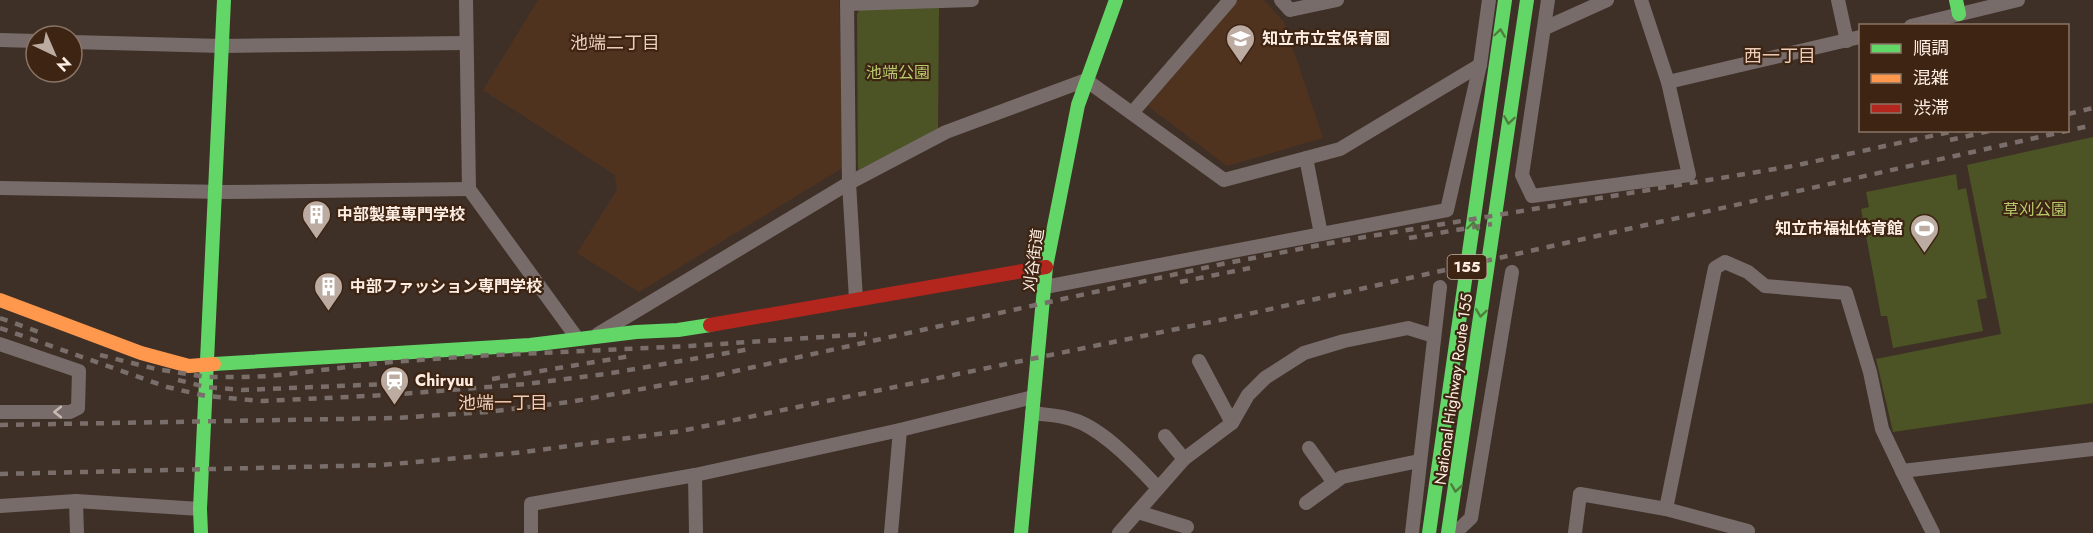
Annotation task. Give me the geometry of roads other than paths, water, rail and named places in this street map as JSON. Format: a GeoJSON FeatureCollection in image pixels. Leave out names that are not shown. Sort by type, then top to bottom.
{"type":"FeatureCollection","features":[{"type":"Feature","properties":{"kind":"main road"},"geometry":{"type":"LineString","coordinates":[[201,533],[200,509],[224,0]]}},
{"type":"Feature","properties":{"kind":"main road","name":"刈谷街道"},"geometry":{"type":"LineString","coordinates":[[1021,533],[1046,267],[1078,105],[1116,0]]}},
{"type":"Feature","properties":{"kind":"main road","name":"National Highway Route 155"},"geometry":{"type":"LineString","coordinates":[[1429,533],[1505,0]]}},
{"type":"Feature","properties":{"kind":"main road","name":"National Highway Route 155"},"geometry":{"type":"LineString","coordinates":[[1448,533],[1527,0]]}},
{"type":"Feature","properties":{"kind":"main road"},"geometry":{"type":"LineString","coordinates":[[1956,0],[1959,14]]}},
{"type":"Feature","properties":{"kind":"main road"},"geometry":{"type":"LineString","coordinates":[[0,300],[165,361],[189,366],[530,345],[636,332],[678,330],[1046,267]]}},
{"type":"Feature","properties":{"kind":"street"},"geometry":{"type":"LineString","coordinates":[[466,0],[469,189],[577,338]]}},
{"type":"Feature","properties":{"kind":"street"},"geometry":{"type":"LineString","coordinates":[[856,299],[849,183],[847,2],[972,0]]}},
{"type":"Feature","properties":{"kind":"street"},"geometry":{"type":"LineString","coordinates":[[1132,113],[1230,0]]}},
{"type":"Feature","properties":{"kind":"street"},"geometry":{"type":"LineString","coordinates":[[1281,0],[1290,10],[1337,0]]}},
{"type":"Feature","properties":{"kind":"street"},"geometry":{"type":"LineString","coordinates":[[1045,287],[1447,210],[1480,65],[1489,0]]}},
{"type":"Feature","properties":{"kind":"street"},"geometry":{"type":"LineString","coordinates":[[1548,0],[1522,175],[1532,196],[1689,175],[1668,82],[1641,0]]}},
{"type":"Feature","properties":{"kind":"street"},"geometry":{"type":"LineString","coordinates":[[1545,28],[1606,0]]}},
{"type":"Feature","properties":{"kind":"street"},"geometry":{"type":"LineString","coordinates":[[1668,82],[1854,39],[1838,0]]}},
{"type":"Feature","properties":{"kind":"street"},"geometry":{"type":"LineString","coordinates":[[1919,24],[2018,0]]}},
{"type":"Feature","properties":{"kind":"street"},"geometry":{"type":"LineString","coordinates":[[0,40],[24,41]]}},
{"type":"Feature","properties":{"kind":"street"},"geometry":{"type":"LineString","coordinates":[[84,42],[222,46],[466,44]]}},
{"type":"Feature","properties":{"kind":"street"},"geometry":{"type":"LineString","coordinates":[[592,337],[849,183],[946,132],[1086,80],[1224,180],[1340,149],[1480,65]]}},
{"type":"Feature","properties":{"kind":"street"},"geometry":{"type":"LineString","coordinates":[[1306,158],[1321,234]]}},
{"type":"Feature","properties":{"kind":"street"},"geometry":{"type":"LineString","coordinates":[[0,188],[214,192],[469,189]]}},
{"type":"Feature","properties":{"kind":"street"},"geometry":{"type":"LineString","coordinates":[[1666,509],[1715,268],[1725,262],[1748,272],[1765,286],[1846,293],[1870,372],[1882,429],[1933,533]]}},
{"type":"Feature","properties":{"kind":"street"},"geometry":{"type":"LineString","coordinates":[[1455,533],[1471,518],[1512,272]]}},
{"type":"Feature","properties":{"kind":"street"},"geometry":{"type":"LineString","coordinates":[[1412,533],[1440,287]]}},
{"type":"Feature","properties":{"kind":"street"},"geometry":{"type":"LineString","coordinates":[[1119,533],[1184,459],[1233,423],[1248,395],[1265,378],[1304,353],[1344,341],[1407,328],[1434,336]]}},
{"type":"Feature","properties":{"kind":"street"},"geometry":{"type":"LineString","coordinates":[[0,344],[79,371],[78,408],[70,412],[0,412]]}},
{"type":"Feature","properties":{"kind":"street"},"geometry":{"type":"LineString","coordinates":[[1199,361],[1233,423]]}},
{"type":"Feature","properties":{"kind":"street"},"geometry":{"type":"LineString","coordinates":[[531,533],[531,504],[695,475],[1034,398]]}},
{"type":"Feature","properties":{"kind":"street"},"geometry":{"type":"LineString","coordinates":[[1032,413],[1073,419],[1089,426],[1136,464],[1158,488]]}},
{"type":"Feature","properties":{"kind":"street"},"geometry":{"type":"LineString","coordinates":[[891,533],[900,430]]}},
{"type":"Feature","properties":{"kind":"street"},"geometry":{"type":"LineString","coordinates":[[1165,436],[1184,459]]}},
{"type":"Feature","properties":{"kind":"street"},"geometry":{"type":"LineString","coordinates":[[1309,448],[1334,483]]}},
{"type":"Feature","properties":{"kind":"street"},"geometry":{"type":"LineString","coordinates":[[1902,471],[2093,449]]}},
{"type":"Feature","properties":{"kind":"street"},"geometry":{"type":"LineString","coordinates":[[1306,503],[1342,477],[1419,461]]}},
{"type":"Feature","properties":{"kind":"street"},"geometry":{"type":"LineString","coordinates":[[695,475],[696,533]]}},
{"type":"Feature","properties":{"kind":"street"},"geometry":{"type":"LineString","coordinates":[[1575,533],[1580,494],[1666,509],[1748,531]]}},
{"type":"Feature","properties":{"kind":"street"},"geometry":{"type":"LineString","coordinates":[[0,506],[76,501],[200,509]]}},
{"type":"Feature","properties":{"kind":"street"},"geometry":{"type":"LineString","coordinates":[[76,501],[77,533]]}},
{"type":"Feature","properties":{"kind":"street"},"geometry":{"type":"LineString","coordinates":[[1138,512],[1187,527]]}},
{"type":"Feature","properties":{"kind":"railway"},"geometry":{"type":"LineString","coordinates":[[2069,114],[2093,108]]}},
{"type":"Feature","properties":{"kind":"railway"},"geometry":{"type":"LineString","coordinates":[[2069,130],[2093,125]]}},
{"type":"Feature","properties":{"kind":"railway"},"geometry":{"type":"LineString","coordinates":[[0,425],[395,418],[487,412],[570,402],[713,376],[1222,264],[1341,241],[1793,166],[1950,132]]}},
{"type":"Feature","properties":{"kind":"railway"},"geometry":{"type":"LineString","coordinates":[[1950,140],[1985,132]]}},
{"type":"Feature","properties":{"kind":"railway"},"geometry":{"type":"LineString","coordinates":[[0,474],[382,465],[524,452],[681,431],[1235,317],[2062,132]]}},
{"type":"Feature","properties":{"kind":"railway"},"geometry":{"type":"LineString","coordinates":[[1409,238],[1492,224]]}},
{"type":"Feature","properties":{"kind":"railway"},"geometry":{"type":"LineString","coordinates":[[1180,282],[1250,268]]}},
{"type":"Feature","properties":{"kind":"railway"},"geometry":{"type":"LineString","coordinates":[[0,318],[39,332]]}},
{"type":"Feature","properties":{"kind":"railway"},"geometry":{"type":"LineString","coordinates":[[0,328],[167,387],[206,396],[262,401],[388,395],[526,384],[606,374],[750,349]]}},
{"type":"Feature","properties":{"kind":"railway"},"geometry":{"type":"LineString","coordinates":[[100,355],[156,369],[207,377],[244,377],[475,356],[690,346],[867,334]]}},
{"type":"Feature","properties":{"kind":"railway"},"geometry":{"type":"LineString","coordinates":[[492,379],[631,356]]}},
{"type":"Feature","properties":{"kind":"railway"},"geometry":{"type":"LineString","coordinates":[[178,380],[206,387],[242,390],[459,381]]}},
{"type":"Feature","properties":{"kind":"place","name":"知立市立宝保育園"},"geometry":{"type":"Point","coordinates":[1241,64]}},
{"type":"Feature","properties":{"kind":"place","name":"中部製菓専門学校"},"geometry":{"type":"Point","coordinates":[316,240]}},
{"type":"Feature","properties":{"kind":"place","name":"知立市福祉体育館"},"geometry":{"type":"Point","coordinates":[1924,254]}},
{"type":"Feature","properties":{"kind":"place","name":"中部ファッション専門学校"},"geometry":{"type":"Point","coordinates":[329,312]}},
{"type":"Feature","properties":{"kind":"place","name":"Chiryuu"},"geometry":{"type":"Point","coordinates":[394,406]}},
{"type":"Feature","properties":{"kind":"district","name":"池端二丁目"},"geometry":{"type":"Point","coordinates":[615,43]}},
{"type":"Feature","properties":{"kind":"district","name":"西一丁目"},"geometry":{"type":"Point","coordinates":[1780,56]}},
{"type":"Feature","properties":{"kind":"district","name":"池端一丁目"},"geometry":{"type":"Point","coordinates":[503,403]}},
{"type":"Feature","properties":{"kind":"park label","name":"池端公園"},"geometry":{"type":"Point","coordinates":[898,72]}},
{"type":"Feature","properties":{"kind":"park label","name":"草刈公園"},"geometry":{"type":"Point","coordinates":[2035,209]}}]}
